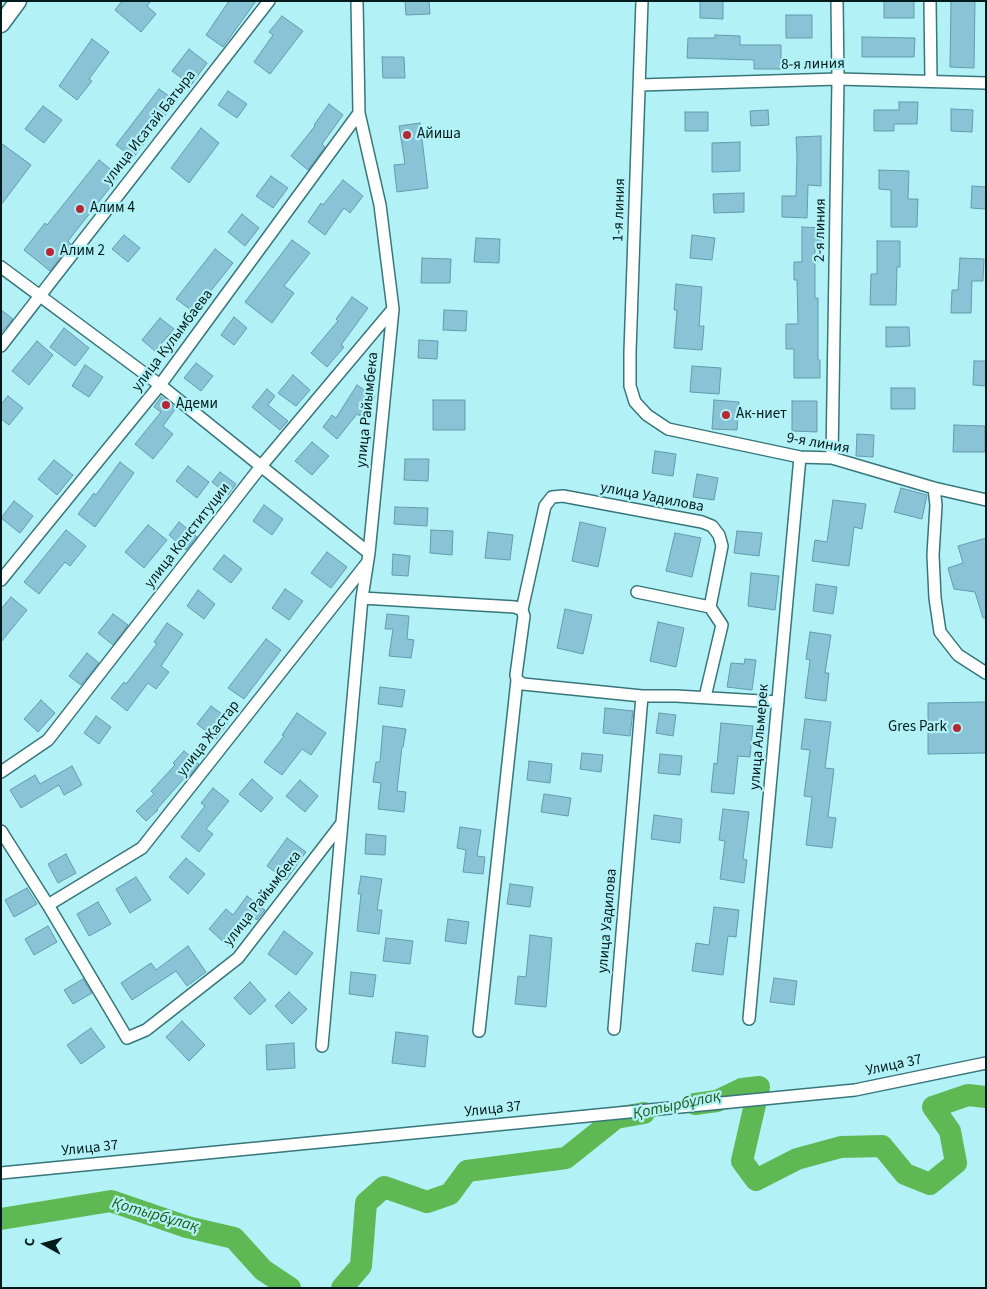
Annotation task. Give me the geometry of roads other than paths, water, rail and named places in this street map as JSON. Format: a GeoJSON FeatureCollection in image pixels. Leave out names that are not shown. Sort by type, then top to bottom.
{"type":"FeatureCollection","features":[{"type":"Feature","properties":{"kind":"main road"},"geometry":{"type":"LineString","coordinates":[[1,24],[18,1]]}},
{"type":"Feature","properties":{"kind":"street"},"geometry":{"type":"LineString","coordinates":[[1,11],[8,1]]}},
{"type":"Feature","properties":{"kind":"street","name":"улица Исатай Батыра"},"geometry":{"type":"LineString","coordinates":[[1,346],[269,1]]}},
{"type":"Feature","properties":{"kind":"street","name":"улица Райымбека"},"geometry":{"type":"LineString","coordinates":[[322,1046],[362,598],[368,558],[393,309],[380,205],[359,113],[357,1]]}},
{"type":"Feature","properties":{"kind":"street","name":"1-я линия"},"geometry":{"type":"LineString","coordinates":[[642,1],[630,386],[635,402],[647,415]]}},
{"type":"Feature","properties":{"kind":"street","name":"2-я линия"},"geometry":{"type":"LineString","coordinates":[[832,458],[838,79],[837,1]]}},
{"type":"Feature","properties":{"kind":"street"},"geometry":{"type":"LineString","coordinates":[[930,1],[931,81]]}},
{"type":"Feature","properties":{"kind":"street","name":"8-я линия"},"geometry":{"type":"LineString","coordinates":[[640,85],[838,79],[986,84]]}},
{"type":"Feature","properties":{"kind":"street","name":"улица Кулымбаева"},"geometry":{"type":"LineString","coordinates":[[1,580],[160,386],[359,113]]}},
{"type":"Feature","properties":{"kind":"street"},"geometry":{"type":"LineString","coordinates":[[1,268],[160,386],[262,466],[368,558]]}},
{"type":"Feature","properties":{"kind":"street","name":"улица Конституции"},"geometry":{"type":"LineString","coordinates":[[1,772],[48,740],[262,466],[393,309]]}},
{"type":"Feature","properties":{"kind":"street","name":"9-я линия"},"geometry":{"type":"LineString","coordinates":[[647,415],[668,429],[800,457],[832,458],[934,488],[986,500]]}},
{"type":"Feature","properties":{"kind":"street","name":"улица Альмерек"},"geometry":{"type":"LineString","coordinates":[[749,1019],[800,457]]}},
{"type":"Feature","properties":{"kind":"street"},"geometry":{"type":"LineString","coordinates":[[934,488],[936,505],[933,555],[934,581],[940,632],[958,654],[986,673]]}},
{"type":"Feature","properties":{"kind":"street","name":"улица Уадилова"},"geometry":{"type":"LineString","coordinates":[[522,610],[545,506],[552,497],[564,496],[702,522],[712,526],[720,535],[722,546],[710,607]]}},
{"type":"Feature","properties":{"kind":"street","name":"улица Жастар"},"geometry":{"type":"LineString","coordinates":[[48,905],[142,848],[368,558]]}},
{"type":"Feature","properties":{"kind":"street"},"geometry":{"type":"LineString","coordinates":[[637,592],[710,607],[722,625],[705,697]]}},
{"type":"Feature","properties":{"kind":"street"},"geometry":{"type":"LineString","coordinates":[[362,598],[515,607],[522,610],[524,616],[516,668],[518,680],[479,1031]]}},
{"type":"Feature","properties":{"kind":"street"},"geometry":{"type":"LineString","coordinates":[[518,680],[523,684],[642,696],[705,697],[778,702]]}},
{"type":"Feature","properties":{"kind":"street","name":"улица Уадилова"},"geometry":{"type":"LineString","coordinates":[[614,1029],[642,696]]}},
{"type":"Feature","properties":{"kind":"street","name":"улица Райымбека"},"geometry":{"type":"LineString","coordinates":[[48,905],[127,1038],[146,1030],[238,958],[342,823]]}},
{"type":"Feature","properties":{"kind":"street"},"geometry":{"type":"LineString","coordinates":[[1,831],[48,905]]}},
{"type":"Feature","properties":{"kind":"street","name":"Улица 37"},"geometry":{"type":"LineString","coordinates":[[1,1173],[855,1090],[986,1063]]}},
{"type":"Feature","properties":{"kind":"waterway","name":"Қотырбұлақ"},"geometry":{"type":"LineString","coordinates":[[695,1104],[717,1101],[742,1089],[759,1087],[742,1161],[756,1180],[797,1159],[841,1147],[882,1146],[905,1174],[930,1184],[956,1163],[950,1131],[933,1107],[968,1095],[986,1097]]}},
{"type":"Feature","properties":{"kind":"waterway","name":"Қотырбұлақ"},"geometry":{"type":"LineString","coordinates":[[342,1288],[361,1266],[366,1203],[384,1187],[427,1202],[450,1194],[467,1171],[566,1158],[616,1118],[644,1113]]}},
{"type":"Feature","properties":{"kind":"waterway","name":"Қотырбұлақ"},"geometry":{"type":"LineString","coordinates":[[1,1219],[111,1201],[187,1227],[234,1238],[263,1270],[290,1288]]}},
{"type":"Feature","properties":{"kind":"place","name":"Айиша"},"geometry":{"type":"Point","coordinates":[407,135]}},
{"type":"Feature","properties":{"kind":"place","name":"Алим 4"},"geometry":{"type":"Point","coordinates":[80,209]}},
{"type":"Feature","properties":{"kind":"place","name":"Алим 2"},"geometry":{"type":"Point","coordinates":[50,252]}},
{"type":"Feature","properties":{"kind":"place","name":"Адеми"},"geometry":{"type":"Point","coordinates":[166,405]}},
{"type":"Feature","properties":{"kind":"place","name":"Ак-ниет"},"geometry":{"type":"Point","coordinates":[726,415]}},
{"type":"Feature","properties":{"kind":"place","name":"Gres Park"},"geometry":{"type":"Point","coordinates":[957,728]}}]}
